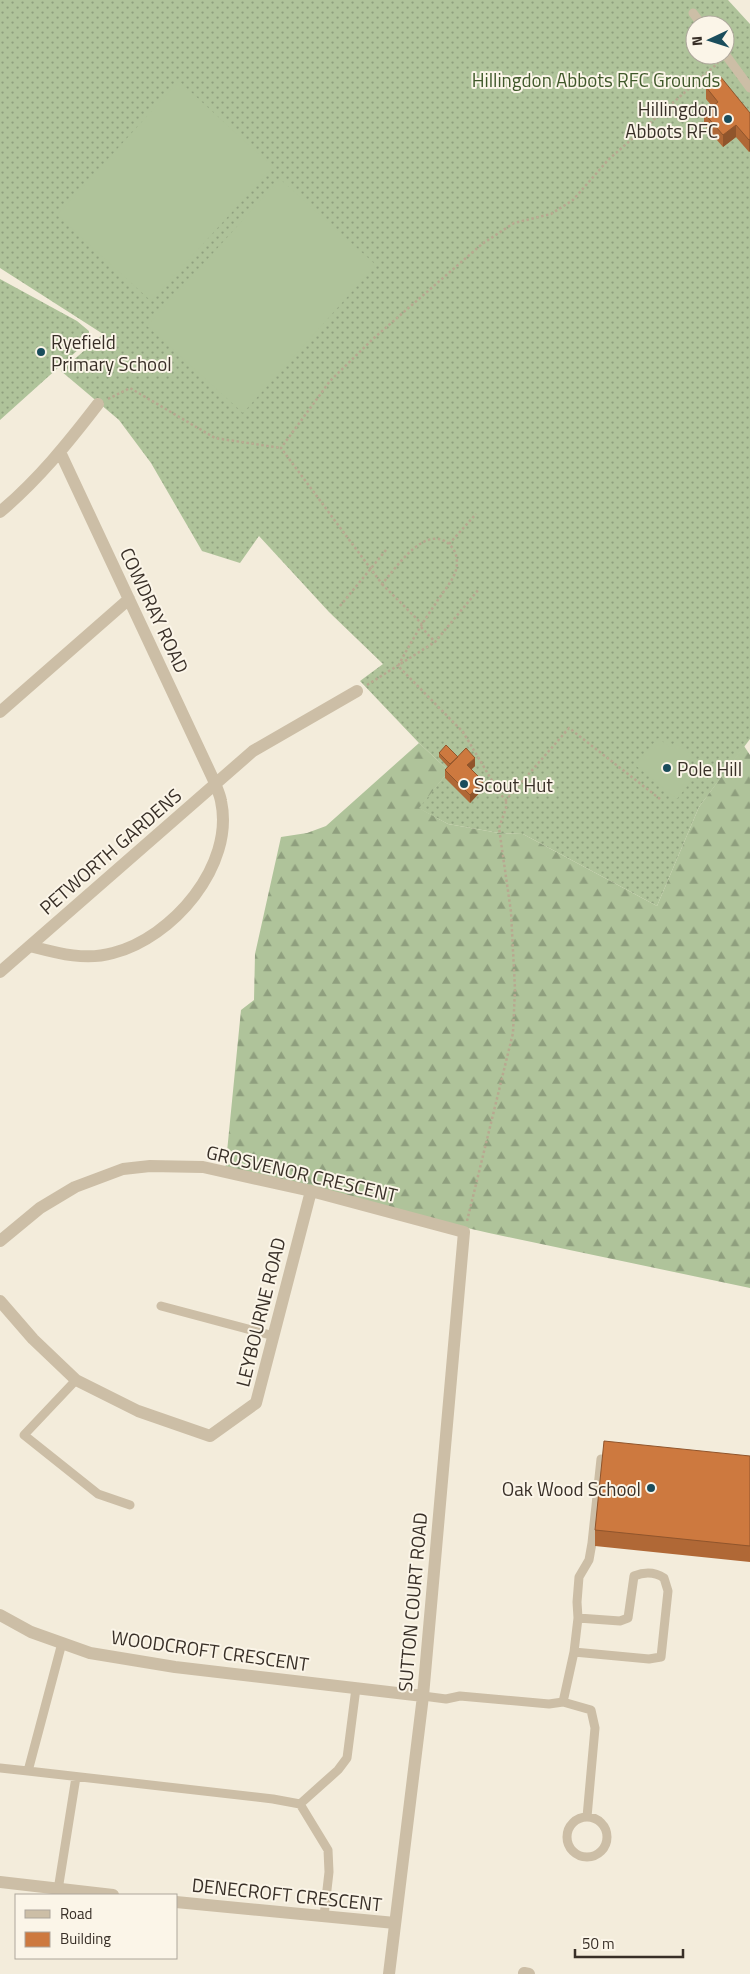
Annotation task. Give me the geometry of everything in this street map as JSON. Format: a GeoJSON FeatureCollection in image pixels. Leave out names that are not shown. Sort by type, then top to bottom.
{"type":"FeatureCollection","features":[{"type":"Feature","properties":{"kind":"street"},"geometry":{"type":"LineString","coordinates":[[0,512],[23,492],[60,452],[98,404]]}},
{"type":"Feature","properties":{"kind":"street","name":"COWDRAY ROAD"},"geometry":{"type":"LineString","coordinates":[[60,452],[215,783]]}},
{"type":"Feature","properties":{"kind":"street"},"geometry":{"type":"LineString","coordinates":[[0,712],[129,599]]}},
{"type":"Feature","properties":{"kind":"street","name":"PETWORTH GARDENS"},"geometry":{"type":"LineString","coordinates":[[0,972],[253,751],[357,691]]}},
{"type":"Feature","properties":{"kind":"street"},"geometry":{"type":"LineString","coordinates":[[30,946],[60,954],[86,956],[112,954],[133,946],[174,919],[192,901],[206,880],[218,852],[222,826],[222,802],[215,783]]}},
{"type":"Feature","properties":{"kind":"street","name":"GROSVENOR CRESCENT"},"geometry":{"type":"LineString","coordinates":[[0,1241],[40,1208],[75,1187],[123,1169],[150,1166],[203,1167],[311,1191],[464,1232]]}},
{"type":"Feature","properties":{"kind":"street","name":"LEYBOURNE ROAD"},"geometry":{"type":"LineString","coordinates":[[0,1301],[33,1339],[76,1380],[138,1411],[210,1436],[256,1403],[311,1191]]}},
{"type":"Feature","properties":{"kind":"street","name":"SUTTON COURT ROAD"},"geometry":{"type":"LineString","coordinates":[[389,1974],[423,1696],[464,1232]]}},
{"type":"Feature","properties":{"kind":"street","name":"WOODCROFT CRESCENT"},"geometry":{"type":"LineString","coordinates":[[0,1615],[31,1632],[90,1652],[175,1667],[423,1696]]}},
{"type":"Feature","properties":{"kind":"street"},"geometry":{"type":"LineString","coordinates":[[0,1882],[102,1894]]}},
{"type":"Feature","properties":{"kind":"street","name":"DENECROFT CRESCENT"},"geometry":{"type":"LineString","coordinates":[[178,1902],[394,1924]]}},
{"type":"Feature","properties":{"kind":"lane"},"geometry":{"type":"LineString","coordinates":[[733,65],[750,88]]}},
{"type":"Feature","properties":{"kind":"lane"},"geometry":{"type":"LineString","coordinates":[[160,1306],[274,1336]]}},
{"type":"Feature","properties":{"kind":"lane"},"geometry":{"type":"LineString","coordinates":[[76,1380],[24,1435],[98,1494],[130,1505]]}},
{"type":"Feature","properties":{"kind":"lane"},"geometry":{"type":"LineString","coordinates":[[563,1702],[574,1652],[578,1618],[576,1602],[579,1577],[589,1560],[601,1459]]}},
{"type":"Feature","properties":{"kind":"lane"},"geometry":{"type":"LineString","coordinates":[[574,1652],[649,1659],[661,1657],[668,1590],[664,1578],[658,1574],[642,1573],[634,1576],[628,1618],[620,1621],[578,1618]]}},
{"type":"Feature","properties":{"kind":"lane"},"geometry":{"type":"LineString","coordinates":[[28,1771],[62,1643]]}},
{"type":"Feature","properties":{"kind":"lane"},"geometry":{"type":"LineString","coordinates":[[300,1804],[338,1770],[347,1758],[356,1688]]}},
{"type":"Feature","properties":{"kind":"lane"},"geometry":{"type":"LineString","coordinates":[[423,1696],[446,1699],[460,1696],[549,1704],[563,1702],[591,1710],[595,1728],[587,1817]]}},
{"type":"Feature","properties":{"kind":"lane"},"geometry":{"type":"LineString","coordinates":[[0,1768],[273,1799],[300,1804],[328,1850],[329,1872],[324,1916]]}},
{"type":"Feature","properties":{"kind":"lane"},"geometry":{"type":"LineString","coordinates":[[58,1890],[76,1777]]}},
{"type":"Feature","properties":{"kind":"lane"},"geometry":{"type":"LineString","coordinates":[[587,1817],[600,1821],[607,1833],[605,1846],[596,1856],[582,1857],[572,1850],[567,1838],[570,1826],[575,1821],[587,1817]]}},
{"type":"Feature","properties":{"kind":"path"},"geometry":{"type":"LineString","coordinates":[[281,448],[330,381],[374,338],[482,244],[514,223],[551,214],[573,200],[608,160],[715,65]]}},
{"type":"Feature","properties":{"kind":"path"},"geometry":{"type":"LineString","coordinates":[[98,404],[130,388],[215,438],[281,448],[382,584],[435,642]]}},
{"type":"Feature","properties":{"kind":"path"},"geometry":{"type":"LineString","coordinates":[[449,544],[476,514]]}},
{"type":"Feature","properties":{"kind":"path"},"geometry":{"type":"LineString","coordinates":[[382,584],[420,542],[436,539],[449,544],[458,559],[456,572],[421,625],[398,666]]}},
{"type":"Feature","properties":{"kind":"path"},"geometry":{"type":"LineString","coordinates":[[340,606],[386,550]]}},
{"type":"Feature","properties":{"kind":"path"},"geometry":{"type":"LineString","coordinates":[[357,691],[435,642],[479,590]]}},
{"type":"Feature","properties":{"kind":"path"},"geometry":{"type":"LineString","coordinates":[[398,666],[463,732],[500,794],[506,800]]}},
{"type":"Feature","properties":{"kind":"path"},"geometry":{"type":"LineString","coordinates":[[464,1232],[513,1033],[515,989],[511,912],[499,828],[506,808],[506,800],[569,728],[660,799]]}},
{"type":"Feature","properties":{"kind":"green space","name":"Hillingdon Abbots RFC Grounds"},"geometry":{"type":"Polygon","coordinates":[[[0,0],[728,0],[750,24],[750,739],[699,807],[657,906],[523,834],[499,833],[448,824],[418,808],[449,771],[419,743],[360,681],[383,664],[329,612],[259,536],[240,563],[202,551],[151,463],[119,420],[61,371],[103,334],[0,268],[0,0]]]}},
{"type":"Feature","properties":{"kind":"green space"},"geometry":{"type":"Polygon","coordinates":[[[179,81],[273,167],[151,301],[57,215],[179,81]]]}},
{"type":"Feature","properties":{"kind":"green space"},"geometry":{"type":"Polygon","coordinates":[[[280,179],[376,265],[243,413],[147,326],[280,179]]]}},
{"type":"Feature","properties":{"kind":"green space","name":"Ryefield Primary School"},"geometry":{"type":"Polygon","coordinates":[[[0,279],[77,321],[89,331],[89,340],[0,420],[0,279]]]}},
{"type":"Feature","properties":{"kind":"green space","name":"Pole Hill"},"geometry":{"type":"Polygon","coordinates":[[[658,738],[670,747],[675,742],[694,757],[690,763],[699,771],[677,799],[635,765],[658,738]]]}},
{"type":"Feature","properties":{"kind":"green space"},"geometry":{"type":"Polygon","coordinates":[[[419,743],[449,771],[419,808],[448,824],[499,833],[523,834],[657,906],[699,807],[744,746],[750,755],[750,1288],[489,1233],[225,1172],[241,1010],[254,1000],[255,954],[281,837],[307,833],[326,826],[419,743]]]}},
{"type":"Feature","properties":{"kind":"building","name":"Hillingdon Abbots RFC"},"geometry":{"type":"Polygon","coordinates":[[[720,76],[750,113],[749,140],[736,125],[723,135],[704,113],[718,102],[706,87],[720,76]]]}},
{"type":"Feature","properties":{"kind":"building"},"geometry":{"type":"Polygon","coordinates":[[[446,745],[458,757],[450,764],[439,753],[446,745]]]}},
{"type":"Feature","properties":{"kind":"building","name":"Scout Hut"},"geometry":{"type":"Polygon","coordinates":[[[466,748],[475,758],[467,765],[483,781],[470,795],[445,770],[466,748]]]}},
{"type":"Feature","properties":{"kind":"building"},"geometry":{"type":"Polygon","coordinates":[[[604,1441],[750,1456],[750,1546],[595,1530],[604,1441]]]}},
{"type":"Feature","properties":{"kind":"place","name":"Hillingdon Abbots RFC"},"geometry":{"type":"Point","coordinates":[728,119]}},
{"type":"Feature","properties":{"kind":"place","name":"Ryefield Primary School"},"geometry":{"type":"Point","coordinates":[41,352]}},
{"type":"Feature","properties":{"kind":"place","name":"Pole Hill"},"geometry":{"type":"Point","coordinates":[667,768]}},
{"type":"Feature","properties":{"kind":"place","name":"Scout Hut"},"geometry":{"type":"Point","coordinates":[464,784]}},
{"type":"Feature","properties":{"kind":"place","name":"Oak Wood School"},"geometry":{"type":"Point","coordinates":[651,1488]}}]}
